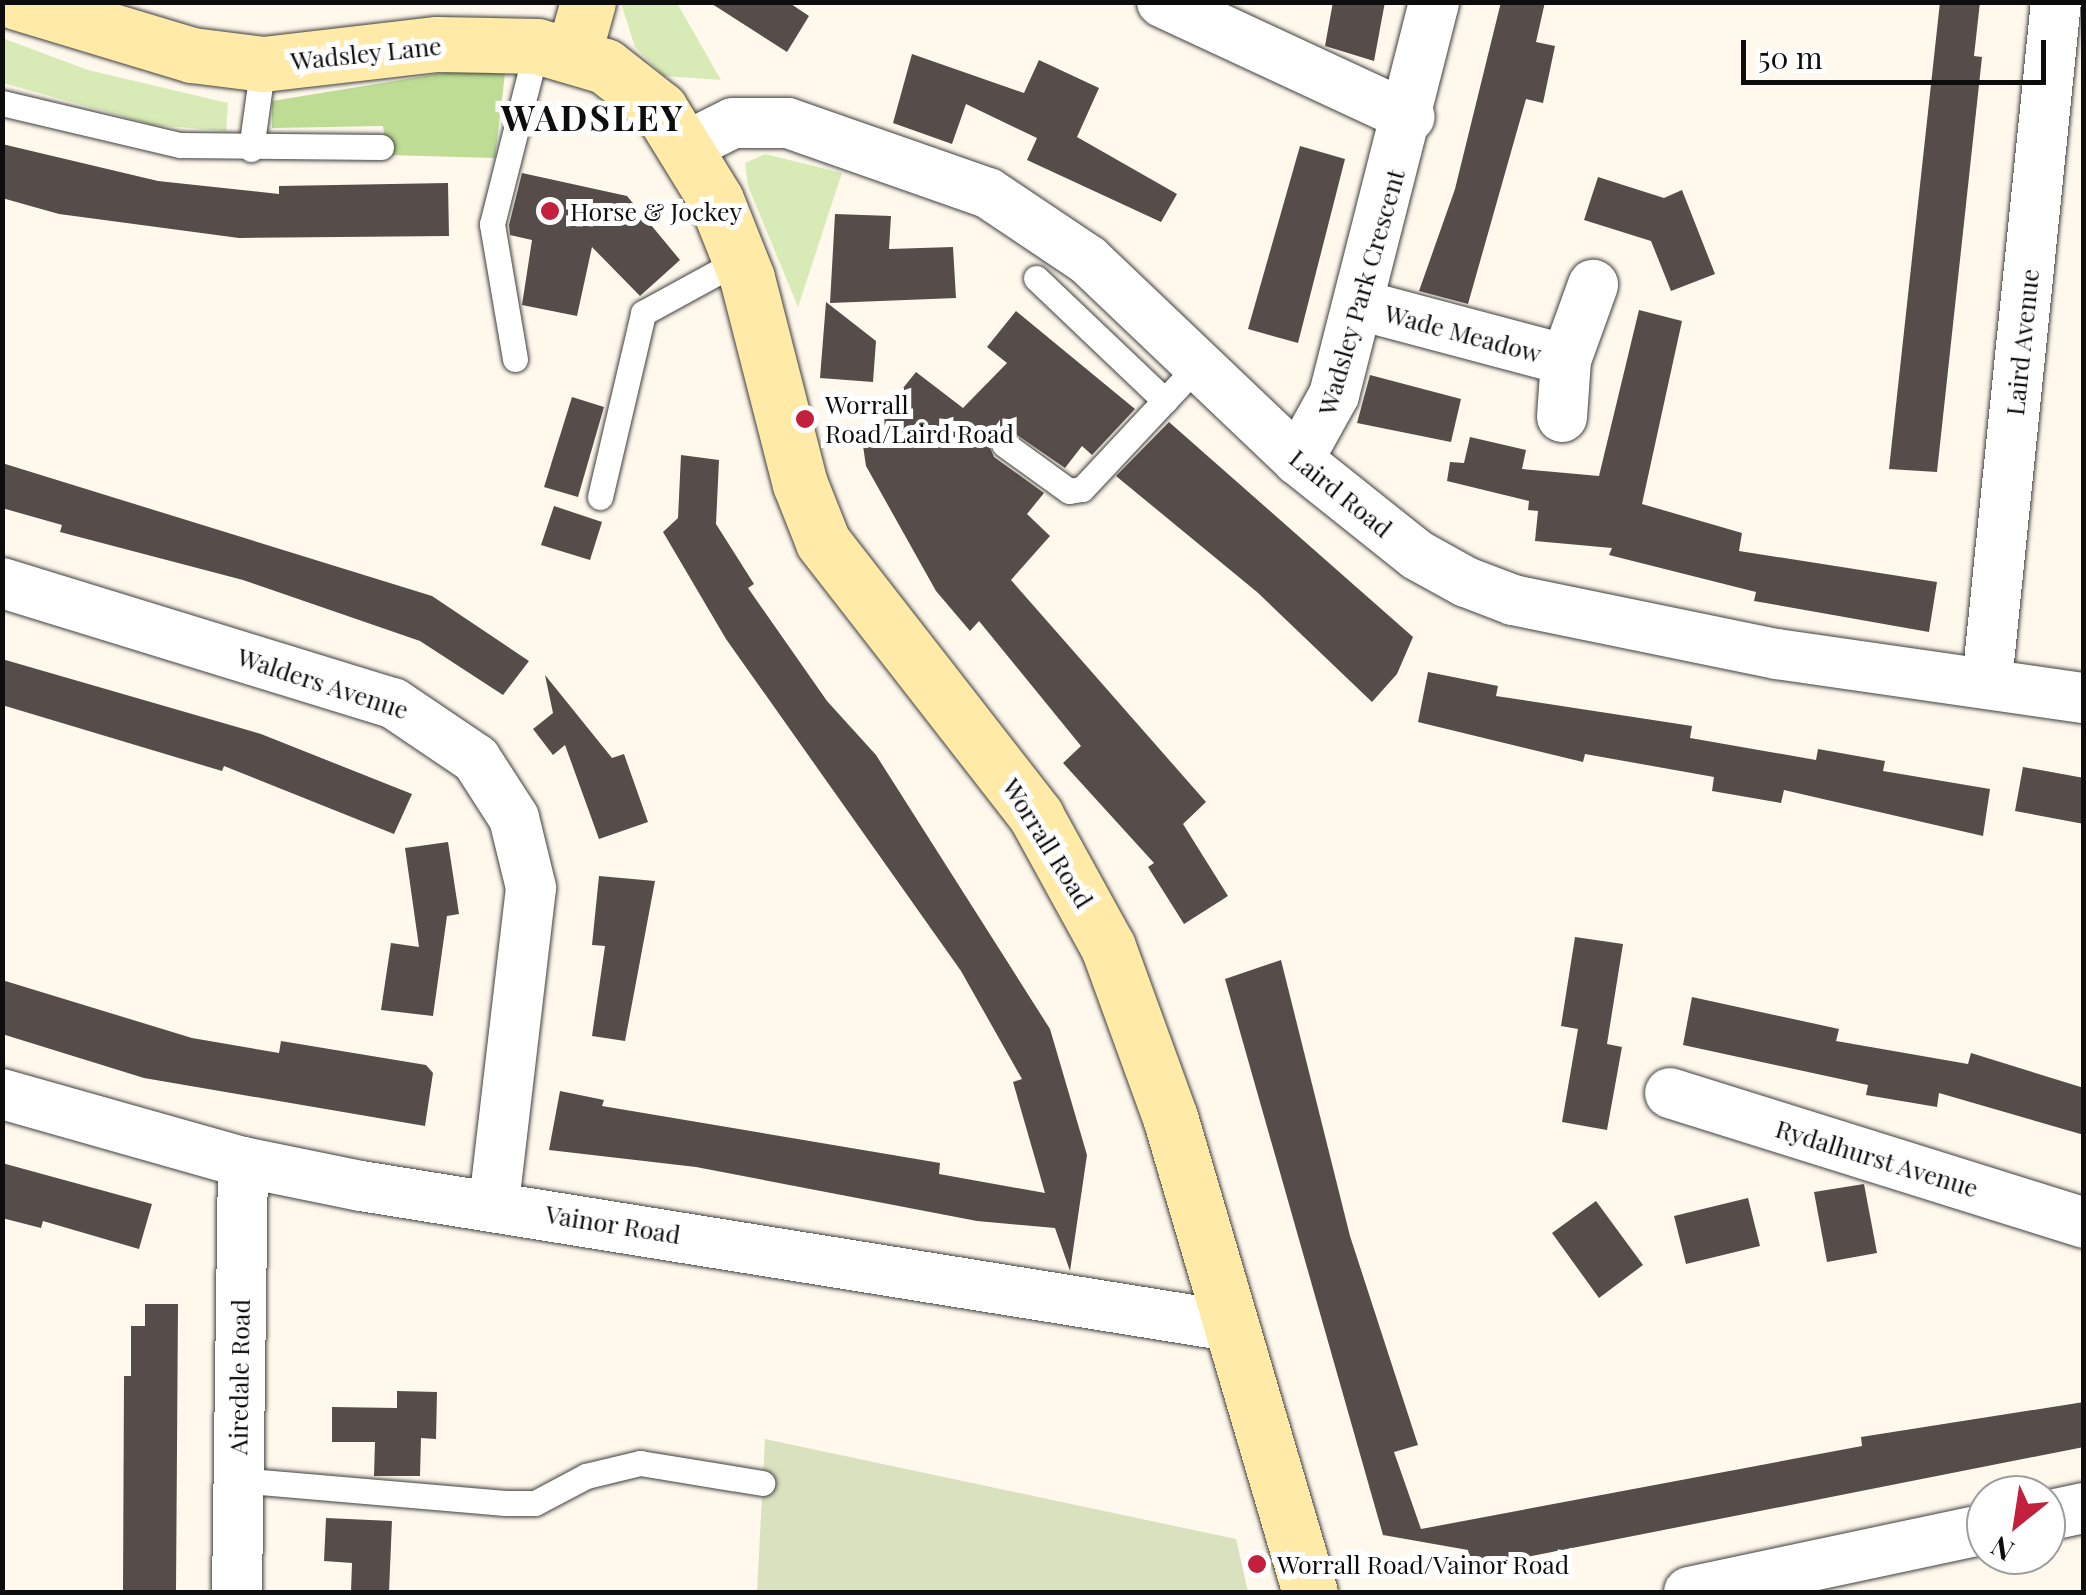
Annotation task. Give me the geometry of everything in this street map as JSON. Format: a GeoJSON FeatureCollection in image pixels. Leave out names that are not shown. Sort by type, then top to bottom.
{"type":"FeatureCollection","features":[{"type":"Feature","properties":{"kind":"street","name":"Wadsley Lane"},"geometry":{"type":"LineString","coordinates":[[16,2],[192,55],[263,64],[567,34],[634,84],[688,146]]}},
{"type":"Feature","properties":{"kind":"street"},"geometry":{"type":"LineString","coordinates":[[1162,2],[1410,118]]}},
{"type":"Feature","properties":{"kind":"street","name":"Wadsley Park Crescent"},"geometry":{"type":"LineString","coordinates":[[1298,460],[1321,430],[1360,306],[1410,118],[1434,2]]}},
{"type":"Feature","properties":{"kind":"street","name":"Laird Avenue"},"geometry":{"type":"LineString","coordinates":[[1987,682],[2056,2]]}},
{"type":"Feature","properties":{"kind":"street","name":"Laird Road"},"geometry":{"type":"LineString","coordinates":[[688,146],[733,122],[788,123],[925,166],[1037,222],[1199,364],[1298,460],[1417,556],[1513,600],[1777,654],[2084,698]]}},
{"type":"Feature","properties":{"kind":"street","name":"Worrall Road"},"geometry":{"type":"LineString","coordinates":[[688,146],[740,260],[823,542],[1036,816],[1108,947],[1170,1117],[1310,1592]]}},
{"type":"Feature","properties":{"kind":"street","name":"Wade Meadow"},"geometry":{"type":"LineString","coordinates":[[1562,417],[1566,360],[1593,285]]}},
{"type":"Feature","properties":{"kind":"street","name":"Wade Meadow"},"geometry":{"type":"LineString","coordinates":[[1360,306],[1566,360]]}},
{"type":"Feature","properties":{"kind":"street","name":"Walders Avenue"},"geometry":{"type":"LineString","coordinates":[[2,583],[394,703],[476,759],[514,818],[531,888],[494,1205]]}},
{"type":"Feature","properties":{"kind":"street","name":"Rydalhurst Avenue"},"geometry":{"type":"LineString","coordinates":[[1670,1093],[2084,1223]]}},
{"type":"Feature","properties":{"kind":"street","name":"Vainor Road"},"geometry":{"type":"LineString","coordinates":[[2,1094],[244,1162],[1230,1326]]}},
{"type":"Feature","properties":{"kind":"street","name":"Airedale Road"},"geometry":{"type":"LineString","coordinates":[[237,1592],[244,1162]]}},
{"type":"Feature","properties":{"kind":"street"},"geometry":{"type":"LineString","coordinates":[[1689,1592],[1966,1532]]}},
{"type":"Feature","properties":{"kind":"lane"},"geometry":{"type":"LineString","coordinates":[[515,358],[492,224],[567,34]]}},
{"type":"Feature","properties":{"kind":"lane"},"geometry":{"type":"LineString","coordinates":[[250,149],[263,64]]}},
{"type":"Feature","properties":{"kind":"lane"},"geometry":{"type":"LineString","coordinates":[[2,103],[180,146],[381,147]]}},
{"type":"Feature","properties":{"kind":"lane"},"geometry":{"type":"LineString","coordinates":[[600,497],[643,314],[740,260]]}},
{"type":"Feature","properties":{"kind":"lane"},"geometry":{"type":"LineString","coordinates":[[1036,278],[1165,401]]}},
{"type":"Feature","properties":{"kind":"lane"},"geometry":{"type":"LineString","coordinates":[[1004,444],[1070,491],[1082,489],[1199,364]]}},
{"type":"Feature","properties":{"kind":"lane"},"geometry":{"type":"LineString","coordinates":[[238,1480],[505,1503],[535,1502],[586,1476],[640,1463],[762,1483]]}},
{"type":"Feature","properties":{"kind":"green space"},"geometry":{"type":"Polygon","coordinates":[[[621,3],[677,3],[721,80],[664,76],[635,47],[621,3]]]}},
{"type":"Feature","properties":{"kind":"green space"},"geometry":{"type":"Polygon","coordinates":[[[5,39],[88,70],[228,103],[226,131],[154,125],[3,83],[5,39]]]}},
{"type":"Feature","properties":{"kind":"green space"},"geometry":{"type":"Polygon","coordinates":[[[480,67],[505,73],[495,158],[387,155],[383,126],[272,128],[272,101],[480,67]]]}},
{"type":"Feature","properties":{"kind":"green space"},"geometry":{"type":"Polygon","coordinates":[[[765,154],[842,173],[798,307],[748,186],[745,163],[765,154]]]}},
{"type":"Feature","properties":{"kind":"green space"},"geometry":{"type":"Polygon","coordinates":[[[765,1439],[1236,1539],[1248,1592],[757,1592],[765,1439]]]}},
{"type":"Feature","properties":{"kind":"building"},"geometry":{"type":"Polygon","coordinates":[[[709,2],[788,2],[809,16],[787,52],[709,2]]]}},
{"type":"Feature","properties":{"kind":"building"},"geometry":{"type":"Polygon","coordinates":[[[1333,2],[1385,2],[1374,61],[1325,46],[1333,2]]]}},
{"type":"Feature","properties":{"kind":"building"},"geometry":{"type":"Polygon","coordinates":[[[1501,2],[1545,2],[1536,42],[1555,46],[1543,103],[1526,99],[1468,304],[1419,291],[1455,189],[1501,2]]]}},
{"type":"Feature","properties":{"kind":"building"},"geometry":{"type":"Polygon","coordinates":[[[1940,2],[1980,2],[1974,56],[1982,57],[1937,472],[1889,469],[1940,2]]]}},
{"type":"Feature","properties":{"kind":"building"},"geometry":{"type":"Polygon","coordinates":[[[912,54],[1024,93],[1039,60],[1099,88],[1077,137],[1177,194],[1161,222],[1027,160],[1037,138],[966,104],[952,144],[893,123],[912,54]]]}},
{"type":"Feature","properties":{"kind":"building"},"geometry":{"type":"Polygon","coordinates":[[[2,144],[158,181],[279,194],[279,186],[448,183],[449,236],[239,238],[59,214],[2,198],[2,144]]]}},
{"type":"Feature","properties":{"kind":"building"},"geometry":{"type":"Polygon","coordinates":[[[1300,146],[1345,159],[1298,343],[1248,329],[1300,146]]]}},
{"type":"Feature","properties":{"kind":"building"},"geometry":{"type":"Polygon","coordinates":[[[522,173],[627,196],[680,260],[640,296],[592,247],[577,316],[522,305],[532,240],[510,235],[509,225],[522,173]]]}},
{"type":"Feature","properties":{"kind":"building"},"geometry":{"type":"Polygon","coordinates":[[[1598,177],[1664,198],[1682,190],[1715,274],[1671,291],[1651,241],[1584,220],[1598,177]]]}},
{"type":"Feature","properties":{"kind":"building"},"geometry":{"type":"Polygon","coordinates":[[[835,214],[891,216],[889,249],[953,247],[956,298],[830,303],[835,214]]]}},
{"type":"Feature","properties":{"kind":"building"},"geometry":{"type":"Polygon","coordinates":[[[826,302],[876,341],[873,382],[820,378],[826,302]]]}},
{"type":"Feature","properties":{"kind":"building"},"geometry":{"type":"Polygon","coordinates":[[[1639,310],[1682,321],[1642,504],[1742,533],[1739,551],[1937,582],[1929,632],[1754,601],[1756,592],[1609,555],[1612,548],[1535,541],[1538,511],[1528,510],[1529,501],[1447,481],[1450,462],[1464,463],[1470,437],[1526,450],[1522,469],[1599,476],[1639,310]]]}},
{"type":"Feature","properties":{"kind":"building"},"geometry":{"type":"Polygon","coordinates":[[[1016,311],[1135,409],[1092,455],[1082,446],[1065,468],[1007,428],[988,443],[994,457],[1044,493],[1027,514],[1050,536],[1011,580],[1206,802],[1183,824],[1228,896],[1184,924],[1148,867],[1154,863],[1063,763],[1081,746],[979,621],[970,631],[936,591],[866,466],[862,439],[916,372],[963,408],[1007,363],[987,347],[1016,311]]]}},
{"type":"Feature","properties":{"kind":"building"},"geometry":{"type":"Polygon","coordinates":[[[1370,375],[1461,399],[1451,442],[1357,423],[1370,375]]]}},
{"type":"Feature","properties":{"kind":"building"},"geometry":{"type":"Polygon","coordinates":[[[572,397],[604,407],[578,497],[544,487],[572,397]]]}},
{"type":"Feature","properties":{"kind":"building"},"geometry":{"type":"Polygon","coordinates":[[[1169,422],[1413,637],[1397,674],[1372,702],[1257,592],[1116,476],[1169,422]]]}},
{"type":"Feature","properties":{"kind":"building"},"geometry":{"type":"Polygon","coordinates":[[[681,455],[719,460],[716,524],[754,584],[748,588],[827,701],[876,755],[1050,1029],[1087,1155],[1070,1271],[1055,1228],[977,1221],[696,1167],[549,1150],[560,1091],[604,1100],[602,1106],[940,1163],[939,1174],[1045,1193],[1013,1082],[1022,1079],[961,971],[726,639],[663,532],[678,518],[681,455]]]}},
{"type":"Feature","properties":{"kind":"building"},"geometry":{"type":"Polygon","coordinates":[[[2,463],[432,596],[529,661],[503,695],[420,641],[243,580],[60,532],[62,525],[2,508],[2,463]]]}},
{"type":"Feature","properties":{"kind":"building"},"geometry":{"type":"Polygon","coordinates":[[[554,506],[602,522],[590,560],[541,545],[554,506]]]}},
{"type":"Feature","properties":{"kind":"building"},"geometry":{"type":"Polygon","coordinates":[[[2,659],[261,734],[412,794],[394,834],[224,766],[222,771],[2,705],[2,659]]]}},
{"type":"Feature","properties":{"kind":"building"},"geometry":{"type":"Polygon","coordinates":[[[1428,672],[1498,686],[1496,696],[1692,726],[1690,738],[1816,760],[1818,749],[1885,761],[1883,771],[1990,789],[1983,836],[1784,790],[1781,803],[1712,791],[1714,777],[1585,754],[1583,762],[1418,722],[1428,672]]]}},
{"type":"Feature","properties":{"kind":"building"},"geometry":{"type":"Polygon","coordinates":[[[545,675],[612,758],[624,754],[648,822],[599,839],[565,745],[553,755],[533,729],[553,713],[545,675]]]}},
{"type":"Feature","properties":{"kind":"building"},"geometry":{"type":"Polygon","coordinates":[[[2023,767],[2084,778],[2084,824],[2015,811],[2023,767]]]}},
{"type":"Feature","properties":{"kind":"building"},"geometry":{"type":"Polygon","coordinates":[[[448,842],[459,914],[447,916],[433,1016],[381,1010],[391,943],[419,947],[405,848],[448,842]]]}},
{"type":"Feature","properties":{"kind":"building"},"geometry":{"type":"Polygon","coordinates":[[[599,876],[655,881],[625,1041],[592,1036],[605,946],[592,945],[599,876]]]}},
{"type":"Feature","properties":{"kind":"building"},"geometry":{"type":"Polygon","coordinates":[[[1575,937],[1623,944],[1607,1044],[1622,1047],[1607,1130],[1562,1122],[1578,1029],[1561,1026],[1575,937]]]}},
{"type":"Feature","properties":{"kind":"building"},"geometry":{"type":"Polygon","coordinates":[[[1281,960],[1350,1236],[1418,1445],[1394,1452],[1421,1529],[1862,1446],[1861,1437],[2084,1402],[2084,1447],[1471,1568],[1468,1550],[1383,1535],[1225,979],[1281,960]]]}},
{"type":"Feature","properties":{"kind":"building"},"geometry":{"type":"Polygon","coordinates":[[[2,980],[192,1038],[279,1053],[281,1041],[426,1065],[433,1073],[425,1126],[144,1078],[2,1034],[2,980]]]}},
{"type":"Feature","properties":{"kind":"building"},"geometry":{"type":"Polygon","coordinates":[[[1692,997],[1839,1029],[1836,1041],[1968,1064],[1971,1053],[2084,1088],[2084,1135],[1939,1093],[1937,1107],[1866,1095],[1868,1085],[1683,1045],[1692,997]]]}},
{"type":"Feature","properties":{"kind":"building"},"geometry":{"type":"Polygon","coordinates":[[[2,1163],[152,1204],[139,1249],[43,1221],[41,1228],[2,1218],[2,1163]]]}},
{"type":"Feature","properties":{"kind":"building"},"geometry":{"type":"Polygon","coordinates":[[[1864,1184],[1877,1253],[1827,1262],[1814,1192],[1864,1184]]]}},
{"type":"Feature","properties":{"kind":"building"},"geometry":{"type":"Polygon","coordinates":[[[1748,1198],[1760,1246],[1686,1264],[1674,1216],[1748,1198]]]}},
{"type":"Feature","properties":{"kind":"building"},"geometry":{"type":"Polygon","coordinates":[[[1596,1201],[1643,1265],[1599,1298],[1552,1233],[1596,1201]]]}},
{"type":"Feature","properties":{"kind":"building"},"geometry":{"type":"Polygon","coordinates":[[[145,1304],[178,1304],[176,1592],[123,1592],[124,1376],[131,1376],[131,1326],[145,1326],[145,1304]]]}},
{"type":"Feature","properties":{"kind":"building"},"geometry":{"type":"Polygon","coordinates":[[[397,1391],[437,1392],[436,1439],[421,1438],[420,1476],[374,1476],[375,1442],[332,1442],[332,1407],[397,1408],[397,1391]]]}},
{"type":"Feature","properties":{"kind":"building"},"geometry":{"type":"Polygon","coordinates":[[[326,1518],[392,1521],[389,1592],[351,1592],[352,1563],[324,1561],[326,1518]]]}},
{"type":"Feature","properties":{"kind":"place","name":"Horse & Jockey"},"geometry":{"type":"Point","coordinates":[550,211]}},
{"type":"Feature","properties":{"kind":"place","name":"Worrall Road/Laird Road"},"geometry":{"type":"Point","coordinates":[805,419]}},
{"type":"Feature","properties":{"kind":"place","name":"Worrall Road/Vainor Road"},"geometry":{"type":"Point","coordinates":[1257,1564]}},
{"type":"Feature","properties":{"kind":"district","name":"WADSLEY"},"geometry":{"type":"Point","coordinates":[593,117]}}]}
